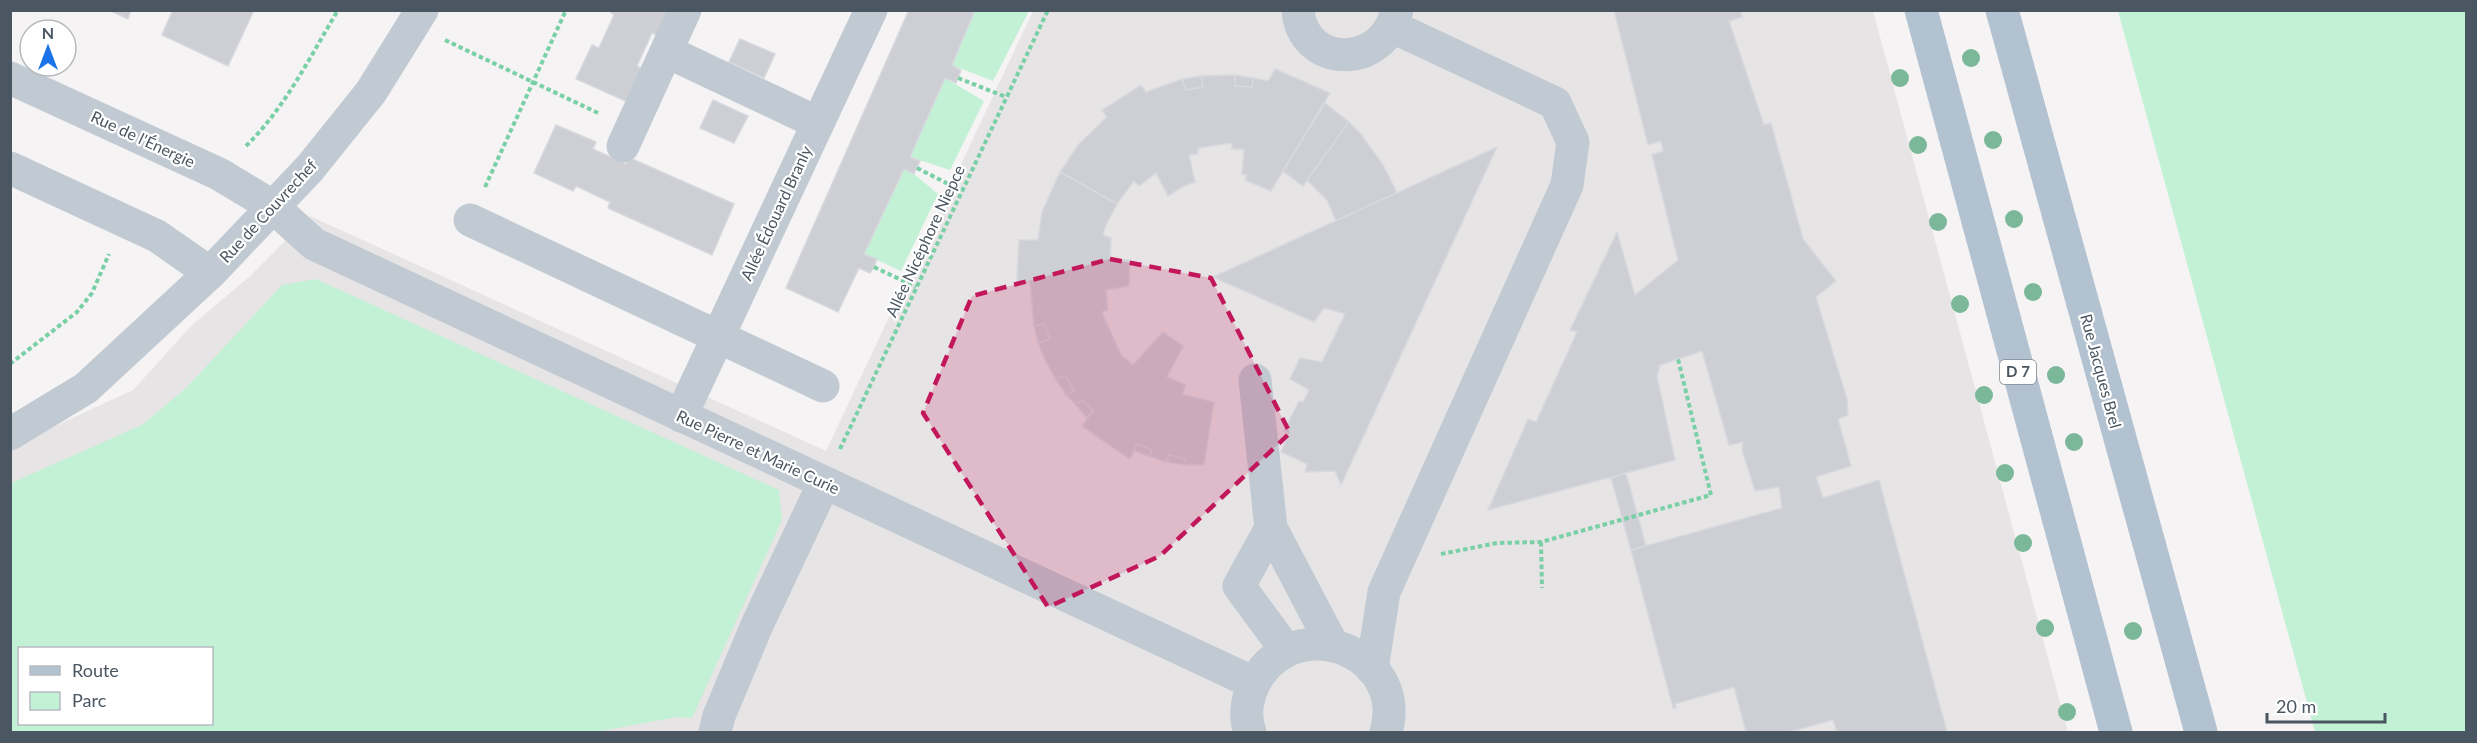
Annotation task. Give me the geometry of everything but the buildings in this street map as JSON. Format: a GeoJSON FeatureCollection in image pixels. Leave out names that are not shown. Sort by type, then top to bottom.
{"type":"FeatureCollection","features":[{"type":"Feature","properties":{"kind":"main road","name":"D 7"},"geometry":{"type":"LineString","coordinates":[[1921,10],[2116,732]]}},
{"type":"Feature","properties":{"kind":"main road","name":"Rue Jacques Brel"},"geometry":{"type":"LineString","coordinates":[[2002,10],[2201,732]]}},
{"type":"Feature","properties":{"kind":"street"},"geometry":{"type":"LineString","coordinates":[[627,138],[668,52],[685,10]]}},
{"type":"Feature","properties":{"kind":"street","name":"Allée Édouard Branly"},"geometry":{"type":"LineString","coordinates":[[681,416],[871,10]]}},
{"type":"Feature","properties":{"kind":"street"},"geometry":{"type":"LineString","coordinates":[[1298,10],[1306,34],[1318,46],[1334,54],[1351,55],[1368,51],[1383,41],[1395,19],[1555,103],[1573,141],[1567,185],[1384,592],[1372,669]]}},
{"type":"Feature","properties":{"kind":"street","name":"Rue de Couvrechef"},"geometry":{"type":"LineString","coordinates":[[10,434],[86,388],[210,273],[310,168],[429,23]]}},
{"type":"Feature","properties":{"kind":"street"},"geometry":{"type":"LineString","coordinates":[[668,52],[818,123]]}},
{"type":"Feature","properties":{"kind":"street","name":"Rue de l'Énergie"},"geometry":{"type":"LineString","coordinates":[[10,78],[219,174],[272,206]]}},
{"type":"Feature","properties":{"kind":"street"},"geometry":{"type":"LineString","coordinates":[[10,168],[157,236],[210,273]]}},
{"type":"Feature","properties":{"kind":"street","name":"Rue Pierre et Marie Curie"},"geometry":{"type":"LineString","coordinates":[[272,206],[314,244],[1254,683]]}},
{"type":"Feature","properties":{"kind":"street"},"geometry":{"type":"LineString","coordinates":[[470,220],[823,386]]}},
{"type":"Feature","properties":{"kind":"street"},"geometry":{"type":"LineString","coordinates":[[1255,380],[1270,528],[1332,644]]}},
{"type":"Feature","properties":{"kind":"street"},"geometry":{"type":"LineString","coordinates":[[716,732],[719,716],[757,624],[824,483]]}},
{"type":"Feature","properties":{"kind":"street"},"geometry":{"type":"LineString","coordinates":[[1270,528],[1239,586],[1286,650]]}},
{"type":"Feature","properties":{"kind":"street"},"geometry":{"type":"LineString","coordinates":[[1250,732],[1247,725],[1247,704],[1254,683],[1267,664],[1286,650],[1309,644],[1332,644],[1354,654],[1372,669],[1383,687],[1391,731]]}},
{"type":"Feature","properties":{"kind":"path"},"geometry":{"type":"LineString","coordinates":[[263,130],[296,81],[338,10]]}},
{"type":"Feature","properties":{"kind":"path"},"geometry":{"type":"LineString","coordinates":[[470,220],[566,10]]}},
{"type":"Feature","properties":{"kind":"path","name":"Allée Nicéphore Niepce"},"geometry":{"type":"LineString","coordinates":[[824,483],[1048,10]]}},
{"type":"Feature","properties":{"kind":"path"},"geometry":{"type":"LineString","coordinates":[[429,23],[627,138]]}},
{"type":"Feature","properties":{"kind":"path"},"geometry":{"type":"LineString","coordinates":[[958,78],[1006,97]]}},
{"type":"Feature","properties":{"kind":"path"},"geometry":{"type":"LineString","coordinates":[[916,168],[962,191]]}},
{"type":"Feature","properties":{"kind":"path"},"geometry":{"type":"LineString","coordinates":[[10,364],[77,312],[92,293],[112,247]]}},
{"type":"Feature","properties":{"kind":"path"},"geometry":{"type":"LineString","coordinates":[[874,267],[916,287]]}},
{"type":"Feature","properties":{"kind":"path"},"geometry":{"type":"LineString","coordinates":[[1396,564],[1497,543],[1541,542],[1712,495],[1678,359]]}},
{"type":"Feature","properties":{"kind":"path"},"geometry":{"type":"LineString","coordinates":[[1541,542],[1542,588]]}},
{"type":"Feature","properties":{"kind":"highlighted area"},"geometry":{"type":"Polygon","coordinates":[[[1110,259],[1211,278],[1290,433],[1160,556],[1048,607],[923,413],[972,296],[1110,259]]]}},
{"type":"Feature","properties":{"kind":"shaded area"},"geometry":{"type":"Polygon","coordinates":[[[1033,11],[1873,11],[2068,732],[11,732],[10,447],[133,390],[191,326],[250,276],[310,216],[826,451],[1033,11]]]}},
{"type":"Feature","properties":{"kind":"green space"},"geometry":{"type":"Polygon","coordinates":[[[975,11],[1029,11],[993,81],[952,65],[975,11]]]}},
{"type":"Feature","properties":{"kind":"green space"},"geometry":{"type":"Polygon","coordinates":[[[2118,11],[2466,11],[2466,732],[2315,732],[2118,11]]]}},
{"type":"Feature","properties":{"kind":"green space"},"geometry":{"type":"Polygon","coordinates":[[[945,78],[984,101],[950,170],[910,157],[945,78]]]}},
{"type":"Feature","properties":{"kind":"green space"},"geometry":{"type":"Polygon","coordinates":[[[904,169],[914,174],[938,194],[901,271],[864,254],[904,169]]]}},
{"type":"Feature","properties":{"kind":"green space"},"geometry":{"type":"Polygon","coordinates":[[[316,279],[779,490],[782,520],[692,718],[677,717],[595,732],[11,732],[11,483],[142,425],[186,388],[282,285],[316,279]]]}}]}
